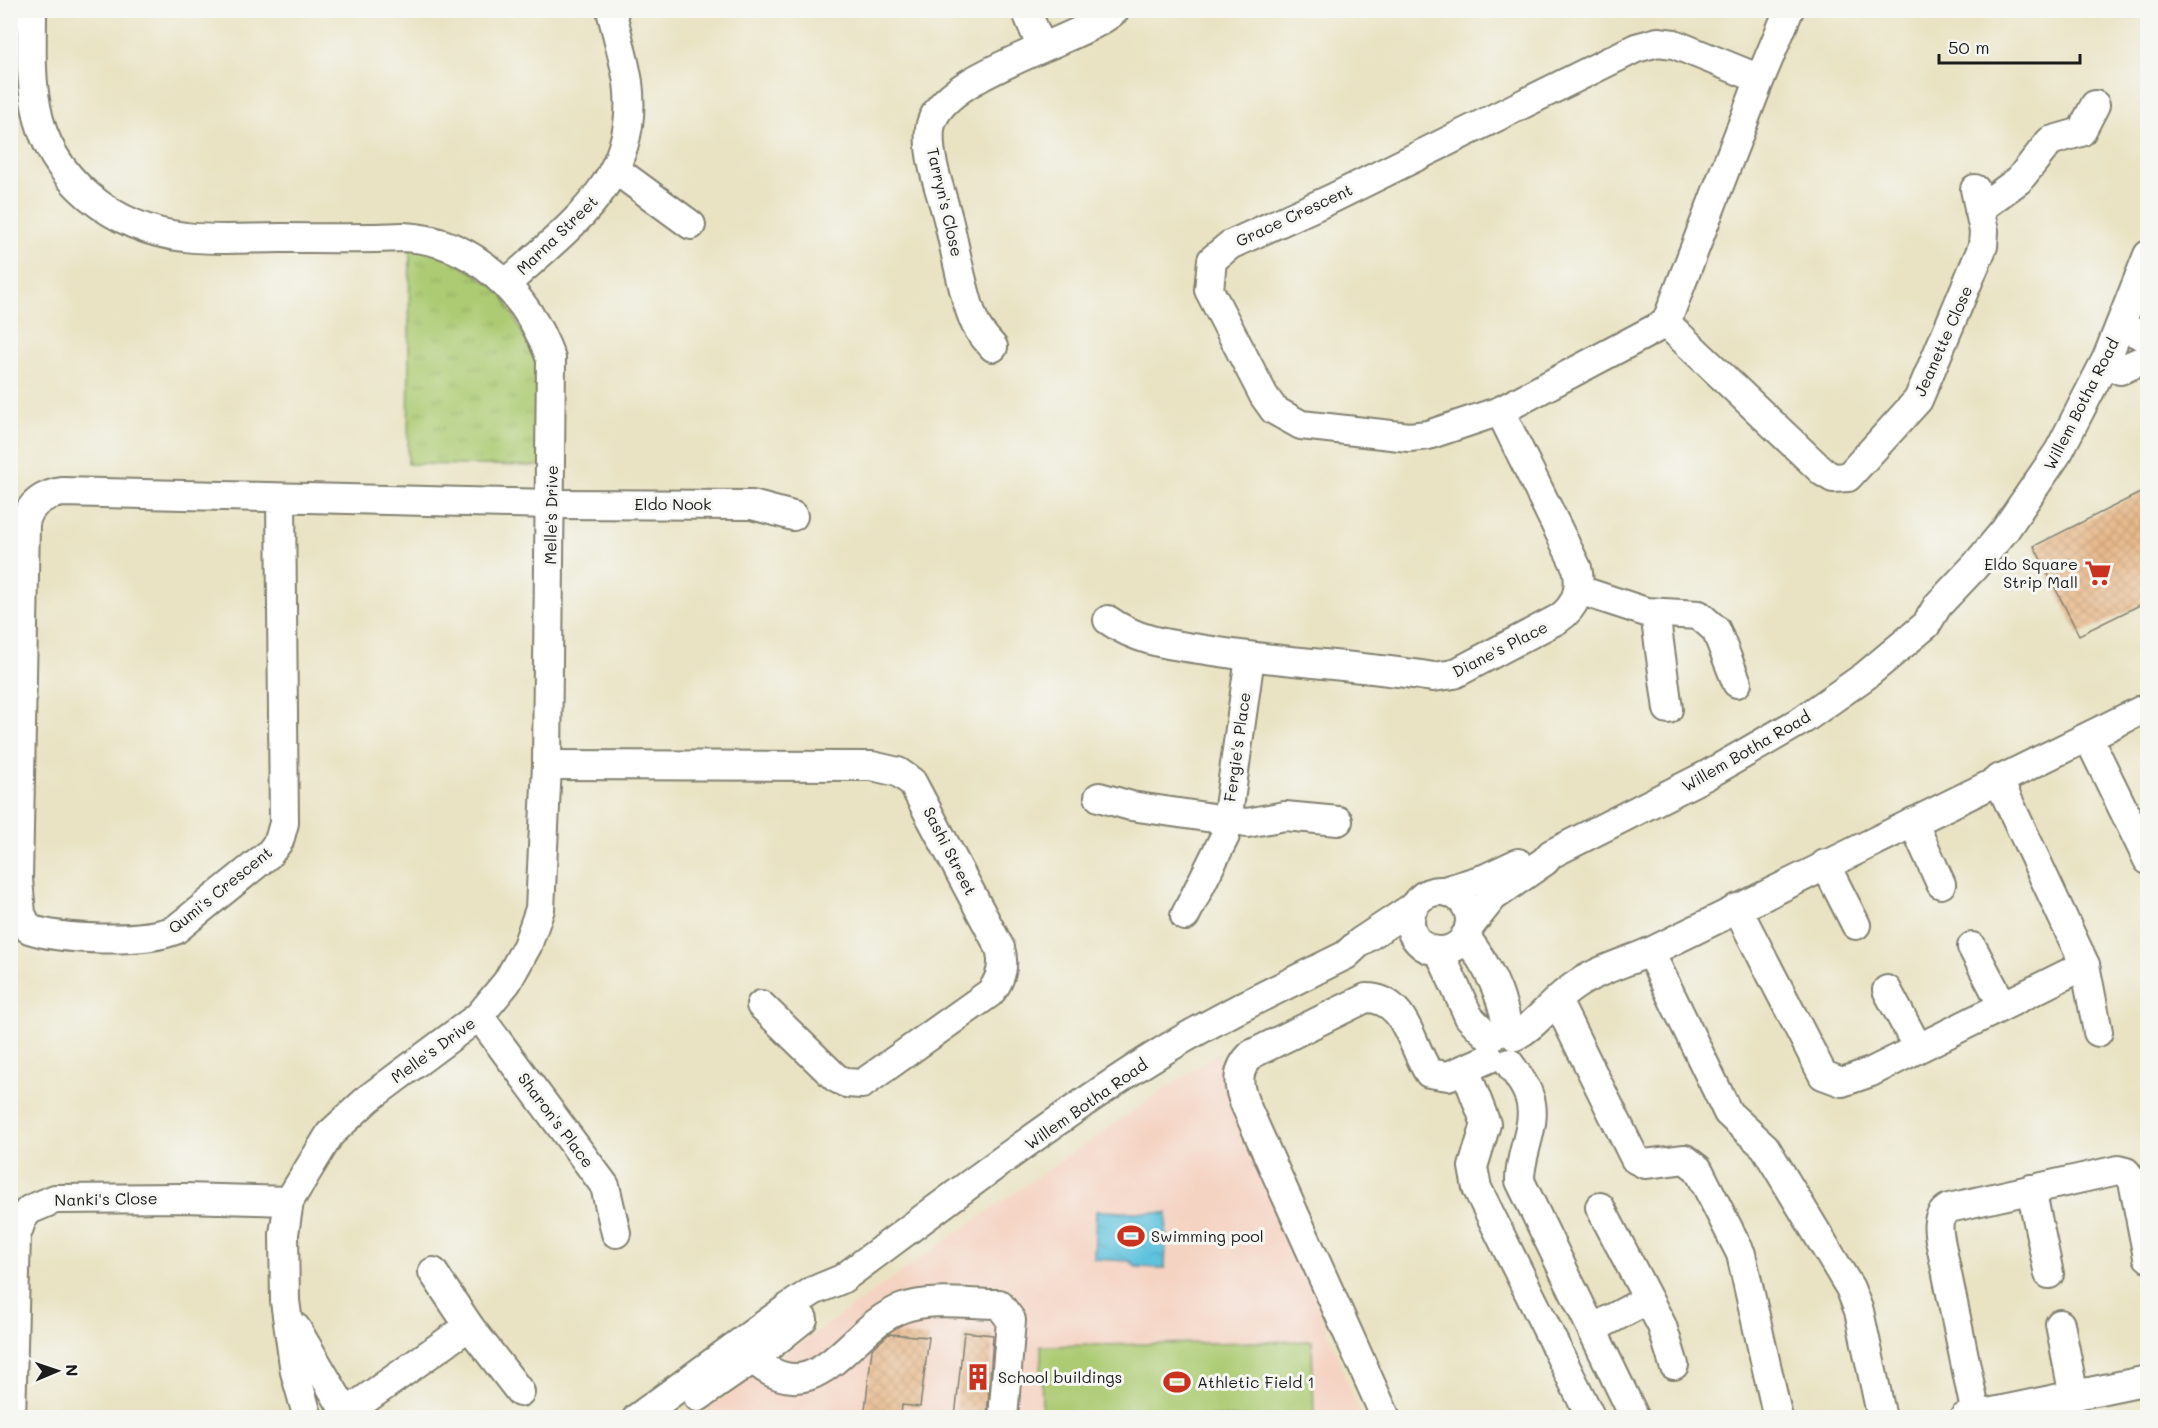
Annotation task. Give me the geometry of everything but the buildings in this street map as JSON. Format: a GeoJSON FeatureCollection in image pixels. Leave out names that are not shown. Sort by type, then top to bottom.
{"type":"FeatureCollection","features":[{"type":"Feature","properties":{"kind":"street","name":"Melle's Drive"},"geometry":{"type":"LineString","coordinates":[[32,10],[31,66],[36,108],[52,152],[74,184],[108,212],[147,230],[186,237],[422,238],[436,242],[475,259],[506,284],[531,315],[551,359],[547,765],[540,909],[527,946],[507,982],[479,1016],[378,1091],[330,1134],[289,1201],[284,1234],[285,1301],[295,1372],[308,1418]]}},
{"type":"Feature","properties":{"kind":"street","name":"Marna Street"},"geometry":{"type":"LineString","coordinates":[[506,284],[584,213],[616,170],[627,127],[628,84],[611,10]]}},
{"type":"Feature","properties":{"kind":"street"},"geometry":{"type":"LineString","coordinates":[[1026,10],[1041,46]]}},
{"type":"Feature","properties":{"kind":"street","name":"Tarryn's Close"},"geometry":{"type":"LineString","coordinates":[[993,347],[973,316],[936,170],[930,127],[936,113],[962,89],[1041,46],[1104,20],[1115,10]]}},
{"type":"Feature","properties":{"kind":"street"},"geometry":{"type":"LineString","coordinates":[[1666,322],[1760,79],[1790,10]]}},
{"type":"Feature","properties":{"kind":"street","name":"Grace Crescent"},"geometry":{"type":"LineString","coordinates":[[1666,322],[1500,411],[1428,435],[1409,437],[1301,425],[1274,410],[1264,396],[1209,290],[1212,260],[1230,245],[1331,199],[1647,44],[1658,42],[1674,44],[1760,79]]}},
{"type":"Feature","properties":{"kind":"street","name":"Jeanette Close"},"geometry":{"type":"LineString","coordinates":[[1666,322],[1823,472],[1833,478],[1848,477],[1911,410],[1925,387],[1983,246],[1977,199],[2019,180],[2050,141],[2081,132],[2095,105]]}},
{"type":"Feature","properties":{"kind":"street"},"geometry":{"type":"LineString","coordinates":[[616,170],[691,225]]}},
{"type":"Feature","properties":{"kind":"street","name":"Willem Botha Road"},"geometry":{"type":"LineString","coordinates":[[1444,891],[1486,878],[1525,860],[1551,854],[1707,775],[1804,719],[1865,676],[1926,625],[1948,616],[2022,539],[2100,415],[2140,333],[2148,255]]}},
{"type":"Feature","properties":{"kind":"street","name":"Willem Botha Road"},"geometry":{"type":"LineString","coordinates":[[1926,625],[1938,604],[1976,566],[2034,491],[2082,408],[2140,333]]}},
{"type":"Feature","properties":{"kind":"street"},"geometry":{"type":"LineString","coordinates":[[1500,411],[1576,568],[1579,590],[1655,613],[1689,612],[1708,621],[1716,630],[1737,683]]}},
{"type":"Feature","properties":{"kind":"street","name":"Qumi's Crescent"},"geometry":{"type":"LineString","coordinates":[[281,498],[284,823],[279,842],[269,854],[175,930],[159,937],[45,934],[29,929],[21,914],[18,879],[25,524],[31,508],[52,493],[63,492],[551,504]]}},
{"type":"Feature","properties":{"kind":"street","name":"Eldo Nook"},"geometry":{"type":"LineString","coordinates":[[551,504],[752,505],[793,516]]}},
{"type":"Feature","properties":{"kind":"street","name":"Diane's Place"},"geometry":{"type":"LineString","coordinates":[[1108,620],[1126,633],[1148,641],[1250,657],[1444,677],[1567,614],[1579,590]]}},
{"type":"Feature","properties":{"kind":"street"},"geometry":{"type":"LineString","coordinates":[[1655,613],[1668,709]]}},
{"type":"Feature","properties":{"kind":"street","name":"Fergie's Place"},"geometry":{"type":"LineString","coordinates":[[1185,916],[1226,828],[1250,657]]}},
{"type":"Feature","properties":{"kind":"street"},"geometry":{"type":"LineString","coordinates":[[1386,1418],[1239,1089],[1240,1068],[1252,1054],[1359,1001],[1374,998],[1382,999],[1395,1007],[1429,1072],[1448,1076],[1527,1030],[1569,990],[1600,972],[1650,952],[2148,707]]}},
{"type":"Feature","properties":{"kind":"street"},"geometry":{"type":"LineString","coordinates":[[2088,737],[2148,860]]}},
{"type":"Feature","properties":{"kind":"street","name":"Sashi Street"},"geometry":{"type":"LineString","coordinates":[[547,765],[872,766],[898,772],[912,782],[1000,948],[1002,964],[996,985],[990,993],[862,1084],[846,1083],[837,1078],[760,1005]]}},
{"type":"Feature","properties":{"kind":"street"},"geometry":{"type":"LineString","coordinates":[[1998,779],[2085,965],[2098,1032]]}},
{"type":"Feature","properties":{"kind":"street"},"geometry":{"type":"LineString","coordinates":[[1099,797],[1226,828],[1285,816],[1338,821]]}},
{"type":"Feature","properties":{"kind":"street"},"geometry":{"type":"LineString","coordinates":[[1913,822],[1941,884]]}},
{"type":"Feature","properties":{"kind":"street","name":"Willem Botha Road"},"geometry":{"type":"LineString","coordinates":[[1467,931],[1493,897],[1545,861],[1551,854]]}},
{"type":"Feature","properties":{"kind":"street"},"geometry":{"type":"LineString","coordinates":[[1825,864],[1856,925]]}},
{"type":"Feature","properties":{"kind":"street"},"geometry":{"type":"LineString","coordinates":[[1592,1418],[1474,1179],[1473,1167],[1486,1124],[1496,1049],[1505,1006],[1491,974],[1467,931],[1467,908],[1454,894],[1444,891],[1426,894],[1413,907],[1411,927],[1430,947],[1469,1017],[1496,1049],[1529,1094],[1532,1119],[1519,1163],[1520,1181],[1635,1418]]}},
{"type":"Feature","properties":{"kind":"street","name":"Willem Botha Road"},"geometry":{"type":"LineString","coordinates":[[1346,955],[1360,942],[1413,907]]}},
{"type":"Feature","properties":{"kind":"street"},"geometry":{"type":"LineString","coordinates":[[1737,908],[1822,1075],[1842,1082],[1856,1078],[2085,965]]}},
{"type":"Feature","properties":{"kind":"street"},"geometry":{"type":"LineString","coordinates":[[1430,947],[1450,949],[1467,931]]}},
{"type":"Feature","properties":{"kind":"street","name":"Willem Botha Road"},"geometry":{"type":"LineString","coordinates":[[637,1418],[789,1306],[813,1291],[842,1279],[1066,1116],[1147,1061],[1220,1018],[1346,955],[1386,946],[1430,947]]}},
{"type":"Feature","properties":{"kind":"street"},"geometry":{"type":"LineString","coordinates":[[1972,947],[2002,1004]]}},
{"type":"Feature","properties":{"kind":"street"},"geometry":{"type":"LineString","coordinates":[[1650,952],[1728,1113],[1765,1147],[1854,1296],[1882,1418]]}},
{"type":"Feature","properties":{"kind":"street"},"geometry":{"type":"LineString","coordinates":[[1456,990],[1491,974]]}},
{"type":"Feature","properties":{"kind":"street"},"geometry":{"type":"LineString","coordinates":[[1887,990],[1918,1048]]}},
{"type":"Feature","properties":{"kind":"street"},"geometry":{"type":"LineString","coordinates":[[1557,1000],[1635,1158],[1645,1164],[1684,1159],[1698,1169],[1741,1254],[1778,1418]]}},
{"type":"Feature","properties":{"kind":"street","name":"Sharon's Place"},"geometry":{"type":"LineString","coordinates":[[479,1016],[605,1186],[616,1233]]}},
{"type":"Feature","properties":{"kind":"street"},"geometry":{"type":"LineString","coordinates":[[2148,1257],[2133,1181],[2126,1172],[2118,1170],[1949,1208],[1939,1218],[1941,1245],[1970,1416],[2148,1380]]}},
{"type":"Feature","properties":{"kind":"street"},"geometry":{"type":"LineString","coordinates":[[2031,1189],[2049,1274]]}},
{"type":"Feature","properties":{"kind":"street","name":"Nanki's Close"},"geometry":{"type":"LineString","coordinates":[[11,1418],[16,1236],[22,1219],[29,1210],[46,1200],[55,1199],[184,1198],[289,1201]]}},
{"type":"Feature","properties":{"kind":"street"},"geometry":{"type":"LineString","coordinates":[[1600,1207],[1662,1326],[1674,1365]]}},
{"type":"Feature","properties":{"kind":"street"},"geometry":{"type":"LineString","coordinates":[[1524,1284],[1561,1263]]}},
{"type":"Feature","properties":{"kind":"street"},"geometry":{"type":"LineString","coordinates":[[433,1272],[469,1326],[520,1392]]}},
{"type":"Feature","properties":{"kind":"street","name":"Willem Botha Road"},"geometry":{"type":"LineString","coordinates":[[668,1418],[753,1359],[821,1304],[842,1279]]}},
{"type":"Feature","properties":{"kind":"street"},"geometry":{"type":"LineString","coordinates":[[1592,1329],[1647,1300]]}},
{"type":"Feature","properties":{"kind":"street","name":"Melle's Drive"},"geometry":{"type":"LineString","coordinates":[[285,1301],[297,1333],[347,1415]]}},
{"type":"Feature","properties":{"kind":"street"},"geometry":{"type":"LineString","coordinates":[[753,1359],[786,1378],[804,1379],[823,1368],[888,1314],[902,1308],[925,1303],[999,1304],[1011,1320],[1003,1418]]}},
{"type":"Feature","properties":{"kind":"street"},"geometry":{"type":"LineString","coordinates":[[2060,1324],[2073,1397]]}},
{"type":"Feature","properties":{"kind":"street"},"geometry":{"type":"LineString","coordinates":[[347,1415],[469,1326]]}},
{"type":"Feature","properties":{"kind":"shaded area"},"geometry":{"type":"Polygon","coordinates":[[[1218,1053],[1361,1417],[694,1418],[1027,1184],[1218,1053]]]}},
{"type":"Feature","properties":{"kind":"green space"},"geometry":{"type":"Polygon","coordinates":[[[410,232],[500,290],[538,362],[542,466],[408,464],[410,232]]]}},
{"type":"Feature","properties":{"kind":"green space","name":"Athletic Field 1"},"geometry":{"type":"Polygon","coordinates":[[[1312,1341],[1314,1417],[1042,1417],[1041,1346],[1312,1341]]]}},
{"type":"Feature","properties":{"kind":"water","name":"Swimming pool"},"geometry":{"type":"Polygon","coordinates":[[[1096,1211],[1167,1213],[1165,1268],[1136,1267],[1130,1261],[1094,1259],[1096,1211]]]}},
{"type":"Feature","properties":{"kind":"place","name":"Eldo Square Strip Mall"},"geometry":{"type":"Point","coordinates":[2098,573]}},
{"type":"Feature","properties":{"kind":"place","name":"Swimming pool"},"geometry":{"type":"Point","coordinates":[1131,1236]}},
{"type":"Feature","properties":{"kind":"place","name":"School buildings"},"geometry":{"type":"Point","coordinates":[978,1377]}},
{"type":"Feature","properties":{"kind":"place","name":"Athletic Field 1"},"geometry":{"type":"Point","coordinates":[1177,1382]}}]}
